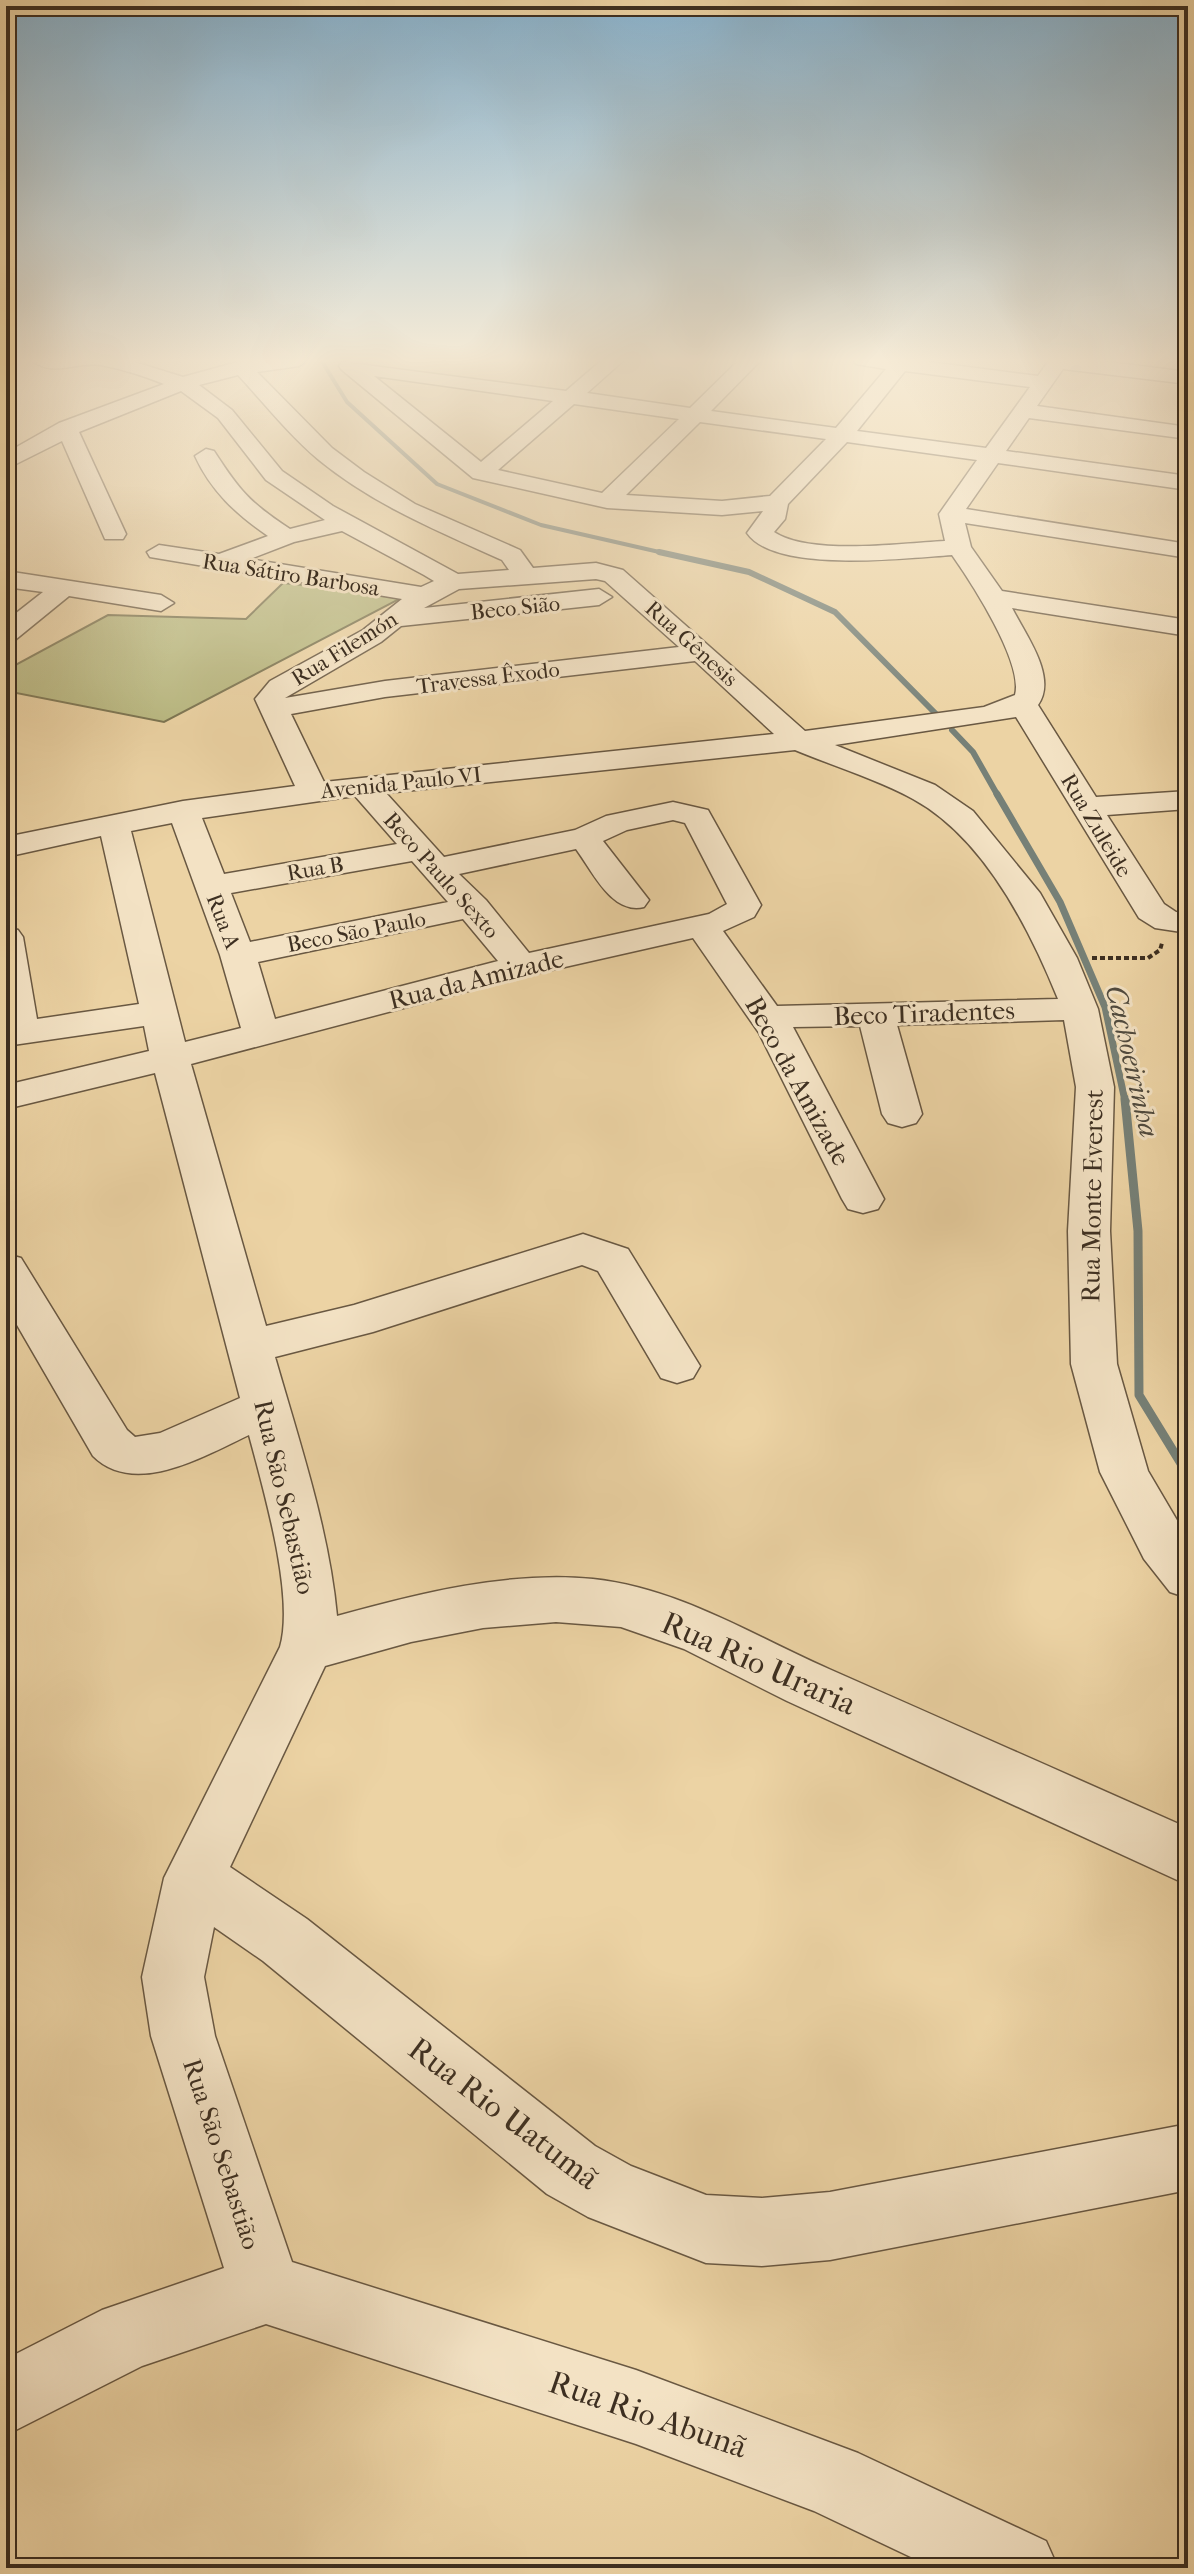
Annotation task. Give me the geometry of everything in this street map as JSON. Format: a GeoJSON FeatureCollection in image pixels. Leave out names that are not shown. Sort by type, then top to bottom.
{"type":"FeatureCollection","features":[{"type":"Feature","properties":{"kind":"street"},"geometry":{"type":"LineString","coordinates":[[90,480],[114,534]]}},
{"type":"Feature","properties":{"kind":"street"},"geometry":{"type":"LineString","coordinates":[[218,480],[248,511],[286,537]]}},
{"type":"Feature","properties":{"kind":"street"},"geometry":{"type":"LineString","coordinates":[[282,480],[344,523],[454,582]]}},
{"type":"Feature","properties":{"kind":"street"},"geometry":{"type":"LineString","coordinates":[[361,480],[407,509],[511,555],[525,575]]}},
{"type":"Feature","properties":{"kind":"street"},"geometry":{"type":"LineString","coordinates":[[513,480],[607,501],[722,508],[777,502]]}},
{"type":"Feature","properties":{"kind":"street"},"geometry":{"type":"LineString","coordinates":[[607,501],[628,480]]}},
{"type":"Feature","properties":{"kind":"street"},"geometry":{"type":"LineString","coordinates":[[798,480],[777,502],[773,519],[760,531],[763,538],[845,554],[959,547]]}},
{"type":"Feature","properties":{"kind":"street"},"geometry":{"type":"LineString","coordinates":[[974,480],[951,514],[959,547],[994,597],[1029,672],[1032,684],[1030,696],[1023,704]]}},
{"type":"Feature","properties":{"kind":"street"},"geometry":{"type":"LineString","coordinates":[[1167,480],[1188,483]]}},
{"type":"Feature","properties":{"kind":"street"},"geometry":{"type":"LineString","coordinates":[[951,514],[1188,551]]}},
{"type":"Feature","properties":{"kind":"street"},"geometry":{"type":"LineString","coordinates":[[221,563],[286,537],[344,523]]}},
{"type":"Feature","properties":{"kind":"street","name":"Rua Sátiro Barbosa"},"geometry":{"type":"LineString","coordinates":[[159,552],[424,595]]}},
{"type":"Feature","properties":{"kind":"street","name":"Rua Gênesis"},"geometry":{"type":"LineString","coordinates":[[525,575],[605,572],[635,593],[704,652],[799,741]]}},
{"type":"Feature","properties":{"kind":"street","name":"Rua Filemón"},"geometry":{"type":"LineString","coordinates":[[312,790],[269,699],[280,687],[395,619],[424,595],[454,582],[525,575]]}},
{"type":"Feature","properties":{"kind":"street"},"geometry":{"type":"LineString","coordinates":[[6,579],[161,603]]}},
{"type":"Feature","properties":{"kind":"street"},"geometry":{"type":"LineString","coordinates":[[6,634],[64,588]]}},
{"type":"Feature","properties":{"kind":"street","name":"Beco Sião"},"geometry":{"type":"LineString","coordinates":[[395,619],[635,593]]}},
{"type":"Feature","properties":{"kind":"street"},"geometry":{"type":"LineString","coordinates":[[994,597],[1186,625]]}},
{"type":"Feature","properties":{"kind":"street","name":"Travessa Êxodo"},"geometry":{"type":"LineString","coordinates":[[273,709],[385,689],[704,652]]}},
{"type":"Feature","properties":{"kind":"street","name":"Avenida Paulo VI"},"geometry":{"type":"LineString","coordinates":[[6,847],[183,810],[312,790],[799,741],[973,716],[1023,704]]}},
{"type":"Feature","properties":{"kind":"street","name":"Rua Zuleide"},"geometry":{"type":"LineString","coordinates":[[1023,704],[1151,911],[1177,922]]}},
{"type":"Feature","properties":{"kind":"street","name":"Rua Monte Everest"},"geometry":{"type":"LineString","coordinates":[[799,741],[924,792],[962,818],[1023,893],[1059,958],[1080,1009],[1095,1087],[1089,1231],[1094,1364],[1124,1472],[1162,1544],[1188,1577]]}},
{"type":"Feature","properties":{"kind":"street","name":"Beco Paulo Sexto"},"geometry":{"type":"LineString","coordinates":[[363,786],[474,907],[520,966]]}},
{"type":"Feature","properties":{"kind":"street"},"geometry":{"type":"LineString","coordinates":[[1088,807],[1188,800]]}},
{"type":"Feature","properties":{"kind":"street","name":"Rua A"},"geometry":{"type":"LineString","coordinates":[[183,810],[238,955],[261,1033]]}},
{"type":"Feature","properties":{"kind":"street","name":"Rua da Amizade"},"geometry":{"type":"LineString","coordinates":[[166,1035],[261,1033],[520,966],[720,922],[742,910],[744,905],[730,873],[697,817],[687,812],[673,811],[617,823],[584,838]]}},
{"type":"Feature","properties":{"kind":"street","name":"Rua São Sebastião"},"geometry":{"type":"LineString","coordinates":[[114,825],[166,1035],[282,1467],[309,1591],[312,1628],[306,1649],[194,1878],[173,1977],[181,2021],[266,2289]]}},
{"type":"Feature","properties":{"kind":"street"},"geometry":{"type":"LineString","coordinates":[[428,859],[584,838],[632,900]]}},
{"type":"Feature","properties":{"kind":"street","name":"Rua B"},"geometry":{"type":"LineString","coordinates":[[211,886],[428,859]]}},
{"type":"Feature","properties":{"kind":"street","name":"Beco São Paulo"},"geometry":{"type":"LineString","coordinates":[[238,955],[474,907]]}},
{"type":"Feature","properties":{"kind":"street","name":"Beco da Amizade"},"geometry":{"type":"LineString","coordinates":[[702,926],[767,1017],[863,1199]]}},
{"type":"Feature","properties":{"kind":"street"},"geometry":{"type":"LineString","coordinates":[[6,937],[13,1034],[166,1035]]}},
{"type":"Feature","properties":{"kind":"street","name":"Beco Tiradentes"},"geometry":{"type":"LineString","coordinates":[[767,1017],[1080,1009]]}},
{"type":"Feature","properties":{"kind":"street"},"geometry":{"type":"LineString","coordinates":[[876,1015],[902,1114]]}},
{"type":"Feature","properties":{"kind":"street"},"geometry":{"type":"LineString","coordinates":[[6,1097],[166,1035]]}},
{"type":"Feature","properties":{"kind":"street"},"geometry":{"type":"LineString","coordinates":[[248,1347],[357,1321],[583,1249],[613,1260],[677,1366]]}},
{"type":"Feature","properties":{"kind":"street"},"geometry":{"type":"LineString","coordinates":[[6,1269],[110,1443],[126,1455],[141,1457],[175,1446],[264,1407]]}},
{"type":"Feature","properties":{"kind":"street","name":"Rua Rio Uraria"},"geometry":{"type":"LineString","coordinates":[[306,1649],[363,1631],[508,1603],[596,1602],[639,1611],[692,1627],[766,1665],[1188,1857]]}},
{"type":"Feature","properties":{"kind":"street","name":"Rua Rio Uatumã"},"geometry":{"type":"LineString","coordinates":[[194,1878],[285,1940],[571,2170],[612,2193],[706,2229],[762,2232],[830,2226],[1188,2157]]}},
{"type":"Feature","properties":{"kind":"street"},"geometry":{"type":"LineString","coordinates":[[6,2398],[127,2335],[266,2289]]}},
{"type":"Feature","properties":{"kind":"street","name":"Rua Rio Abunã"},"geometry":{"type":"LineString","coordinates":[[266,2289],[636,2407],[831,2480],[1019,2568]]}},
{"type":"Feature","properties":{"kind":"path"},"geometry":{"type":"LineString","coordinates":[[1087,958],[1148,958],[1160,950],[1177,922]]}},
{"type":"Feature","properties":{"kind":"green space"},"geometry":{"type":"Polygon","coordinates":[[[283,583],[407,595],[164,722],[6,691],[6,670],[108,615],[246,619],[283,583]]]}},
{"type":"Feature","properties":{"kind":"waterway","name":"Cachoeirinha"},"geometry":{"type":"LineString","coordinates":[[433,480],[541,525],[668,554]]}},
{"type":"Feature","properties":{"kind":"waterway","name":"Cachoeirinha"},"geometry":{"type":"LineString","coordinates":[[659,552],[668,554]]}},
{"type":"Feature","properties":{"kind":"waterway","name":"Cachoeirinha"},"geometry":{"type":"LineString","coordinates":[[668,554],[749,572],[835,612],[936,714]]}},
{"type":"Feature","properties":{"kind":"waterway","name":"Cachoeirinha"},"geometry":{"type":"LineString","coordinates":[[952,730],[973,752],[998,796]]}},
{"type":"Feature","properties":{"kind":"waterway","name":"Cachoeirinha"},"geometry":{"type":"LineString","coordinates":[[997,794],[1060,902],[1105,1007],[1125,1101]]}},
{"type":"Feature","properties":{"kind":"waterway","name":"Cachoeirinha"},"geometry":{"type":"LineString","coordinates":[[1125,1099],[1138,1231],[1139,1395],[1188,1475]]}}]}
